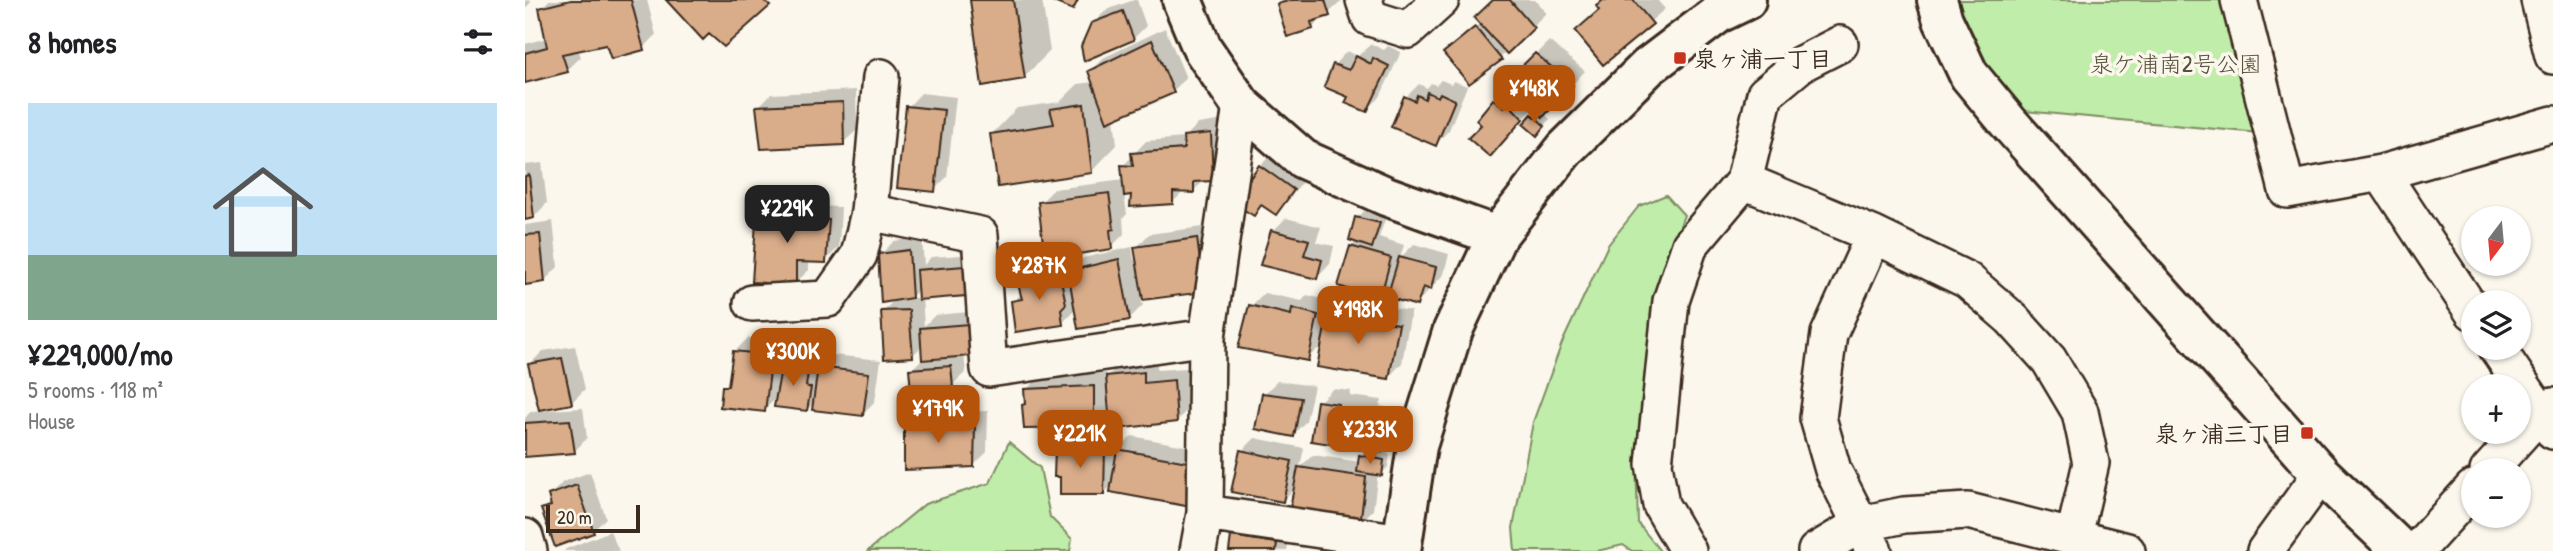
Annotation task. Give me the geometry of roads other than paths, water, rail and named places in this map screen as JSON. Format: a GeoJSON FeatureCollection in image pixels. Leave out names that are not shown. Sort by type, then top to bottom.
{"type":"FeatureCollection","features":[{"type":"Feature","properties":{"kind":"street"},"geometry":{"type":"LineString","coordinates":[[1182,0],[1202,48],[1241,104],[1303,159],[1386,196],[1497,236]]}},
{"type":"Feature","properties":{"kind":"street"},"geometry":{"type":"LineString","coordinates":[[1364,0],[1370,18],[1408,30],[1441,0]]}},
{"type":"Feature","properties":{"kind":"street"},"geometry":{"type":"LineString","coordinates":[[1205,513],[1401,547],[1416,446],[1453,330],[1497,236],[1565,149],[1648,67],[1719,13],[1746,0]]}},
{"type":"Feature","properties":{"kind":"street"},"geometry":{"type":"LineString","coordinates":[[1937,0],[1943,20],[1969,75],[2008,122],[2321,474],[2402,551]]}},
{"type":"Feature","properties":{"kind":"street"},"geometry":{"type":"LineString","coordinates":[[2239,0],[2287,190],[2381,173],[2553,124]]}},
{"type":"Feature","properties":{"kind":"street"},"geometry":{"type":"LineString","coordinates":[[2539,0],[2553,56]]}},
{"type":"Feature","properties":{"kind":"street"},"geometry":{"type":"LineString","coordinates":[[1688,551],[1661,505],[1654,464],[1671,301],[1690,245],[1744,181],[1765,94],[1801,64],[1840,44]]}},
{"type":"Feature","properties":{"kind":"street"},"geometry":{"type":"LineString","coordinates":[[752,303],[828,299],[859,255],[869,212],[881,77]]}},
{"type":"Feature","properties":{"kind":"street"},"geometry":{"type":"LineString","coordinates":[[1198,551],[1205,513],[1207,337],[1241,104]]}},
{"type":"Feature","properties":{"kind":"street"},"geometry":{"type":"LineString","coordinates":[[2381,173],[2461,294]]}},
{"type":"Feature","properties":{"kind":"street"},"geometry":{"type":"LineString","coordinates":[[1744,181],[1874,235],[1966,280],[2012,318],[2049,360],[2080,412],[2091,463],[2074,536]]}},
{"type":"Feature","properties":{"kind":"street"},"geometry":{"type":"LineString","coordinates":[[869,212],[980,235],[989,369],[1207,337]]}},
{"type":"Feature","properties":{"kind":"street"},"geometry":{"type":"LineString","coordinates":[[1867,538],[1833,470],[1818,418],[1829,334],[1874,235]]}},
{"type":"Feature","properties":{"kind":"street"},"geometry":{"type":"LineString","coordinates":[[2503,458],[2549,417],[2506,360]]}},
{"type":"Feature","properties":{"kind":"street"},"geometry":{"type":"LineString","coordinates":[[2265,551],[2321,474]]}},
{"type":"Feature","properties":{"kind":"street"},"geometry":{"type":"LineString","coordinates":[[2416,551],[2461,501]]}},
{"type":"Feature","properties":{"kind":"street"},"geometry":{"type":"LineString","coordinates":[[1816,551],[1867,538],[1904,515],[1968,511],[2126,551]]}},
{"type":"Feature","properties":{"kind":"street"},"geometry":{"type":"LineString","coordinates":[[525,537],[529,551]]}},
{"type":"Feature","properties":{"kind":"place","name":"泉ヶ浦一丁目"},"geometry":{"type":"Point","coordinates":[1680,58]}},
{"type":"Feature","properties":{"kind":"place","name":"泉ヶ浦三丁目"},"geometry":{"type":"Point","coordinates":[2307,433]}},
{"type":"Feature","properties":{"kind":"park label","name":"泉ケ浦南2号公園"},"geometry":{"type":"Point","coordinates":[2176,63]}}]}
